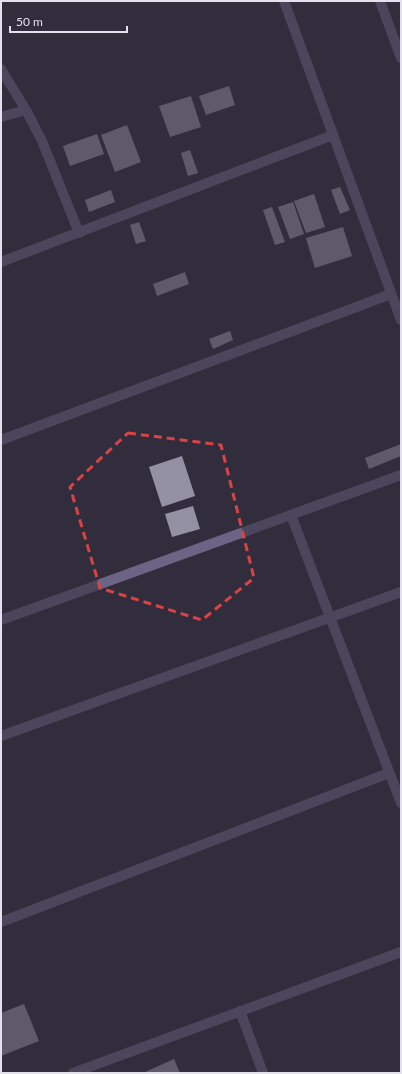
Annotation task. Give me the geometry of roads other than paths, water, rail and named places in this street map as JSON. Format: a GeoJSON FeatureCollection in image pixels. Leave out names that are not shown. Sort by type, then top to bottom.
{"type":"FeatureCollection","features":[{"type":"Feature","properties":{"kind":"street"},"geometry":{"type":"LineString","coordinates":[[284,1],[401,320]]}},
{"type":"Feature","properties":{"kind":"street"},"geometry":{"type":"LineString","coordinates":[[380,1],[401,58]]}},
{"type":"Feature","properties":{"kind":"street"},"geometry":{"type":"LineString","coordinates":[[1,69],[26,110],[42,141],[79,233]]}},
{"type":"Feature","properties":{"kind":"street"},"geometry":{"type":"LineString","coordinates":[[1,117],[26,110]]}},
{"type":"Feature","properties":{"kind":"street"},"geometry":{"type":"LineString","coordinates":[[1,262],[333,135]]}},
{"type":"Feature","properties":{"kind":"street"},"geometry":{"type":"LineString","coordinates":[[1,440],[391,294]]}},
{"type":"Feature","properties":{"kind":"street"},"geometry":{"type":"LineString","coordinates":[[1,620],[401,475]]}},
{"type":"Feature","properties":{"kind":"street"},"geometry":{"type":"LineString","coordinates":[[291,515],[401,804]]}},
{"type":"Feature","properties":{"kind":"street"},"geometry":{"type":"LineString","coordinates":[[1,736],[401,592]]}},
{"type":"Feature","properties":{"kind":"street"},"geometry":{"type":"LineString","coordinates":[[1,922],[389,773]]}},
{"type":"Feature","properties":{"kind":"street"},"geometry":{"type":"LineString","coordinates":[[73,1073],[93,1069],[240,1011],[401,952]]}},
{"type":"Feature","properties":{"kind":"street"},"geometry":{"type":"LineString","coordinates":[[240,1011],[263,1073]]}}]}
